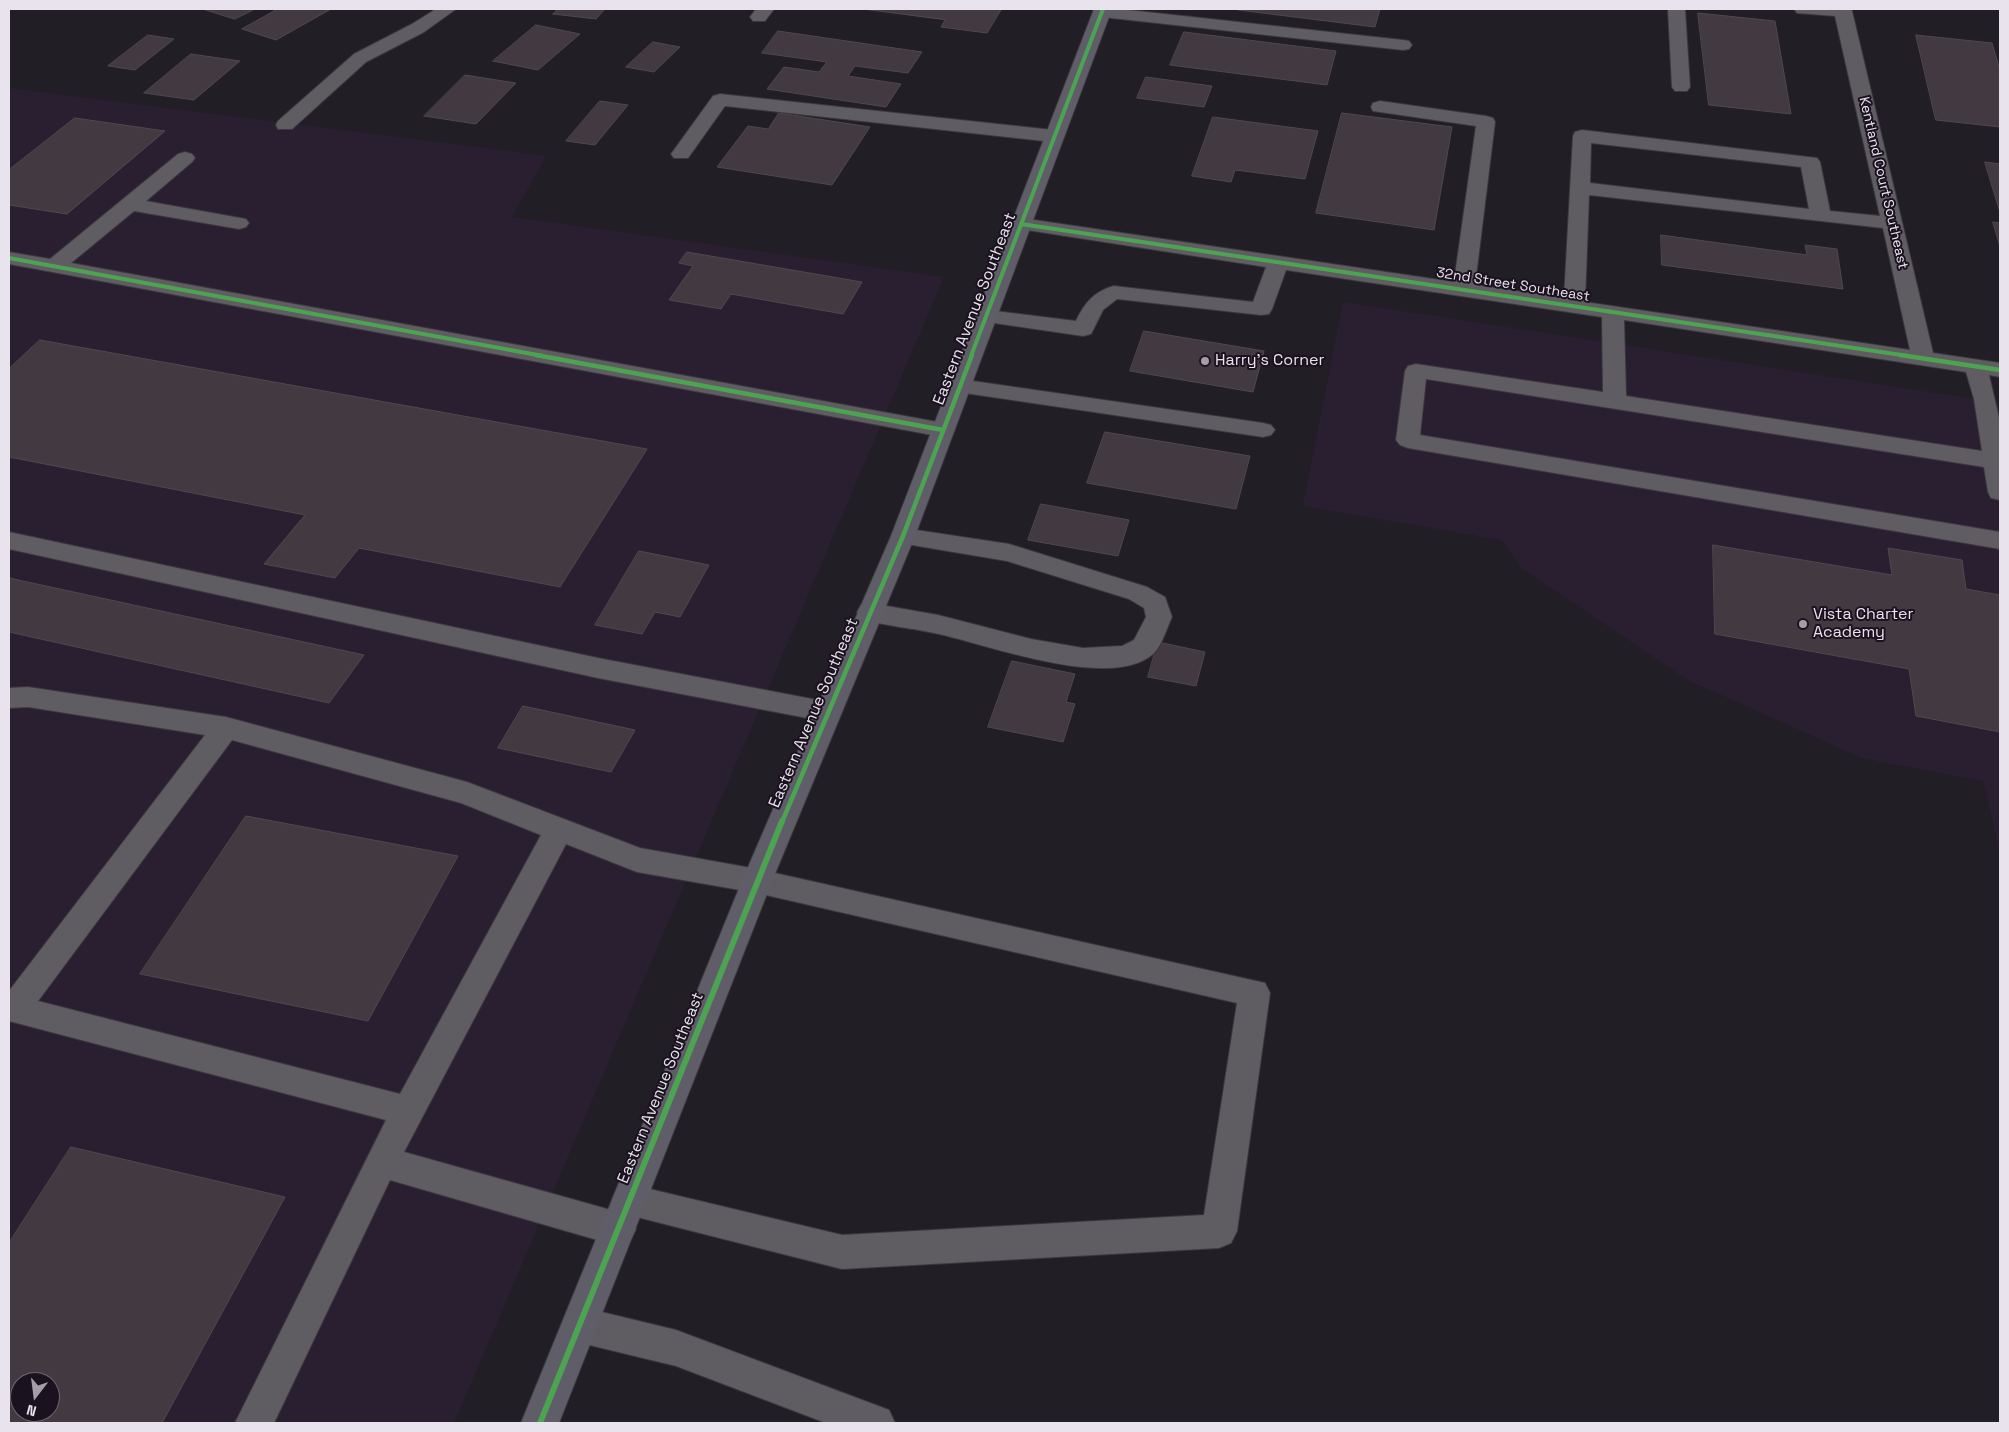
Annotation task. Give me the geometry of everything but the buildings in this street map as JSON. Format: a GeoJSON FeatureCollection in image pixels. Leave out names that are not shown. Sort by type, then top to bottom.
{"type":"FeatureCollection","features":[{"type":"Feature","properties":{"kind":"main road","name":"Eastern Avenue Southeast"},"geometry":{"type":"LineString","coordinates":[[540,1423],[581,1325],[757,882],[903,536],[1053,136],[1103,10]]}},
{"type":"Feature","properties":{"kind":"street"},"geometry":{"type":"LineString","coordinates":[[285,125],[360,58],[418,28],[447,9]]}},
{"type":"Feature","properties":{"kind":"street"},"geometry":{"type":"LineString","coordinates":[[1676,9],[1681,88]]}},
{"type":"Feature","properties":{"kind":"street"},"geometry":{"type":"LineString","coordinates":[[1803,9],[1842,10]]}},
{"type":"Feature","properties":{"kind":"street"},"geometry":{"type":"LineString","coordinates":[[1103,10],[1402,45]]}},
{"type":"Feature","properties":{"kind":"street","name":"Kentland Court Southeast"},"geometry":{"type":"LineString","coordinates":[[1842,10],[1922,358]]}},
{"type":"Feature","properties":{"kind":"street"},"geometry":{"type":"LineString","coordinates":[[680,154],[720,100],[1053,136]]}},
{"type":"Feature","properties":{"kind":"street"},"geometry":{"type":"LineString","coordinates":[[1380,107],[1486,122],[1464,289]]}},
{"type":"Feature","properties":{"kind":"street"},"geometry":{"type":"LineString","coordinates":[[1574,306],[1582,136],[1810,162],[1821,216]]}},
{"type":"Feature","properties":{"kind":"street"},"geometry":{"type":"LineString","coordinates":[[55,266],[185,158]]}},
{"type":"Feature","properties":{"kind":"street"},"geometry":{"type":"LineString","coordinates":[[1579,188],[1892,224]]}},
{"type":"Feature","properties":{"kind":"street"},"geometry":{"type":"LineString","coordinates":[[130,204],[239,223]]}},
{"type":"Feature","properties":{"kind":"street","name":"32nd Street Southeast"},"geometry":{"type":"LineString","coordinates":[[1021,224],[2000,370]]}},
{"type":"Feature","properties":{"kind":"street"},"geometry":{"type":"LineString","coordinates":[[9,258],[943,430]]}},
{"type":"Feature","properties":{"kind":"street"},"geometry":{"type":"LineString","coordinates":[[987,316],[1083,329],[1093,307],[1100,299],[1114,292],[1261,309],[1278,262]]}},
{"type":"Feature","properties":{"kind":"street"},"geometry":{"type":"LineString","coordinates":[[1613,312],[1614,401]]}},
{"type":"Feature","properties":{"kind":"street"},"geometry":{"type":"LineString","coordinates":[[1975,366],[1985,399],[2000,492]]}},
{"type":"Feature","properties":{"kind":"street"},"geometry":{"type":"LineString","coordinates":[[1995,461],[1416,371],[1408,440],[2000,541]]}},
{"type":"Feature","properties":{"kind":"street"},"geometry":{"type":"LineString","coordinates":[[959,386],[1262,430]]}},
{"type":"Feature","properties":{"kind":"street"},"geometry":{"type":"LineString","coordinates":[[870,612],[938,624],[1031,649],[1083,658],[1126,656],[1144,647],[1159,617],[1156,603],[1138,593],[1009,553],[903,536]]}},
{"type":"Feature","properties":{"kind":"street"},"geometry":{"type":"LineString","coordinates":[[9,540],[598,668],[828,712]]}},
{"type":"Feature","properties":{"kind":"street"},"geometry":{"type":"LineString","coordinates":[[9,698],[28,697],[226,728],[467,793],[637,860],[757,882],[1254,993],[1219,1231],[842,1252],[624,1214],[381,1162]]}},
{"type":"Feature","properties":{"kind":"street"},"geometry":{"type":"LineString","coordinates":[[226,728],[14,1009],[408,1111]]}},
{"type":"Feature","properties":{"kind":"street"},"geometry":{"type":"LineString","coordinates":[[254,1423],[381,1162],[560,829]]}},
{"type":"Feature","properties":{"kind":"street"},"geometry":{"type":"LineString","coordinates":[[581,1325],[676,1348],[876,1423]]}},
{"type":"Feature","properties":{"kind":"shaded area"},"geometry":{"type":"Polygon","coordinates":[[[9,88],[546,156],[512,217],[944,277],[454,1423],[9,1423],[9,88]]]}},
{"type":"Feature","properties":{"kind":"shaded area","name":"Vista Charter Academy"},"geometry":{"type":"Polygon","coordinates":[[[1343,302],[2000,403],[2000,851],[1983,781],[1862,758],[1688,680],[1521,568],[1502,540],[1303,506],[1343,302]]]}},
{"type":"Feature","properties":{"kind":"cycle path"},"geometry":{"type":"LineString","coordinates":[[540,1423],[757,881],[903,536],[1103,9]]}},
{"type":"Feature","properties":{"kind":"cycle path"},"geometry":{"type":"LineString","coordinates":[[1021,224],[2000,370]]}},
{"type":"Feature","properties":{"kind":"cycle path"},"geometry":{"type":"LineString","coordinates":[[9,258],[943,430]]}},
{"type":"Feature","properties":{"kind":"place","name":"Harry's Corner"},"geometry":{"type":"Point","coordinates":[1205,361]}},
{"type":"Feature","properties":{"kind":"place","name":"Vista Charter Academy"},"geometry":{"type":"Point","coordinates":[1803,624]}}]}
